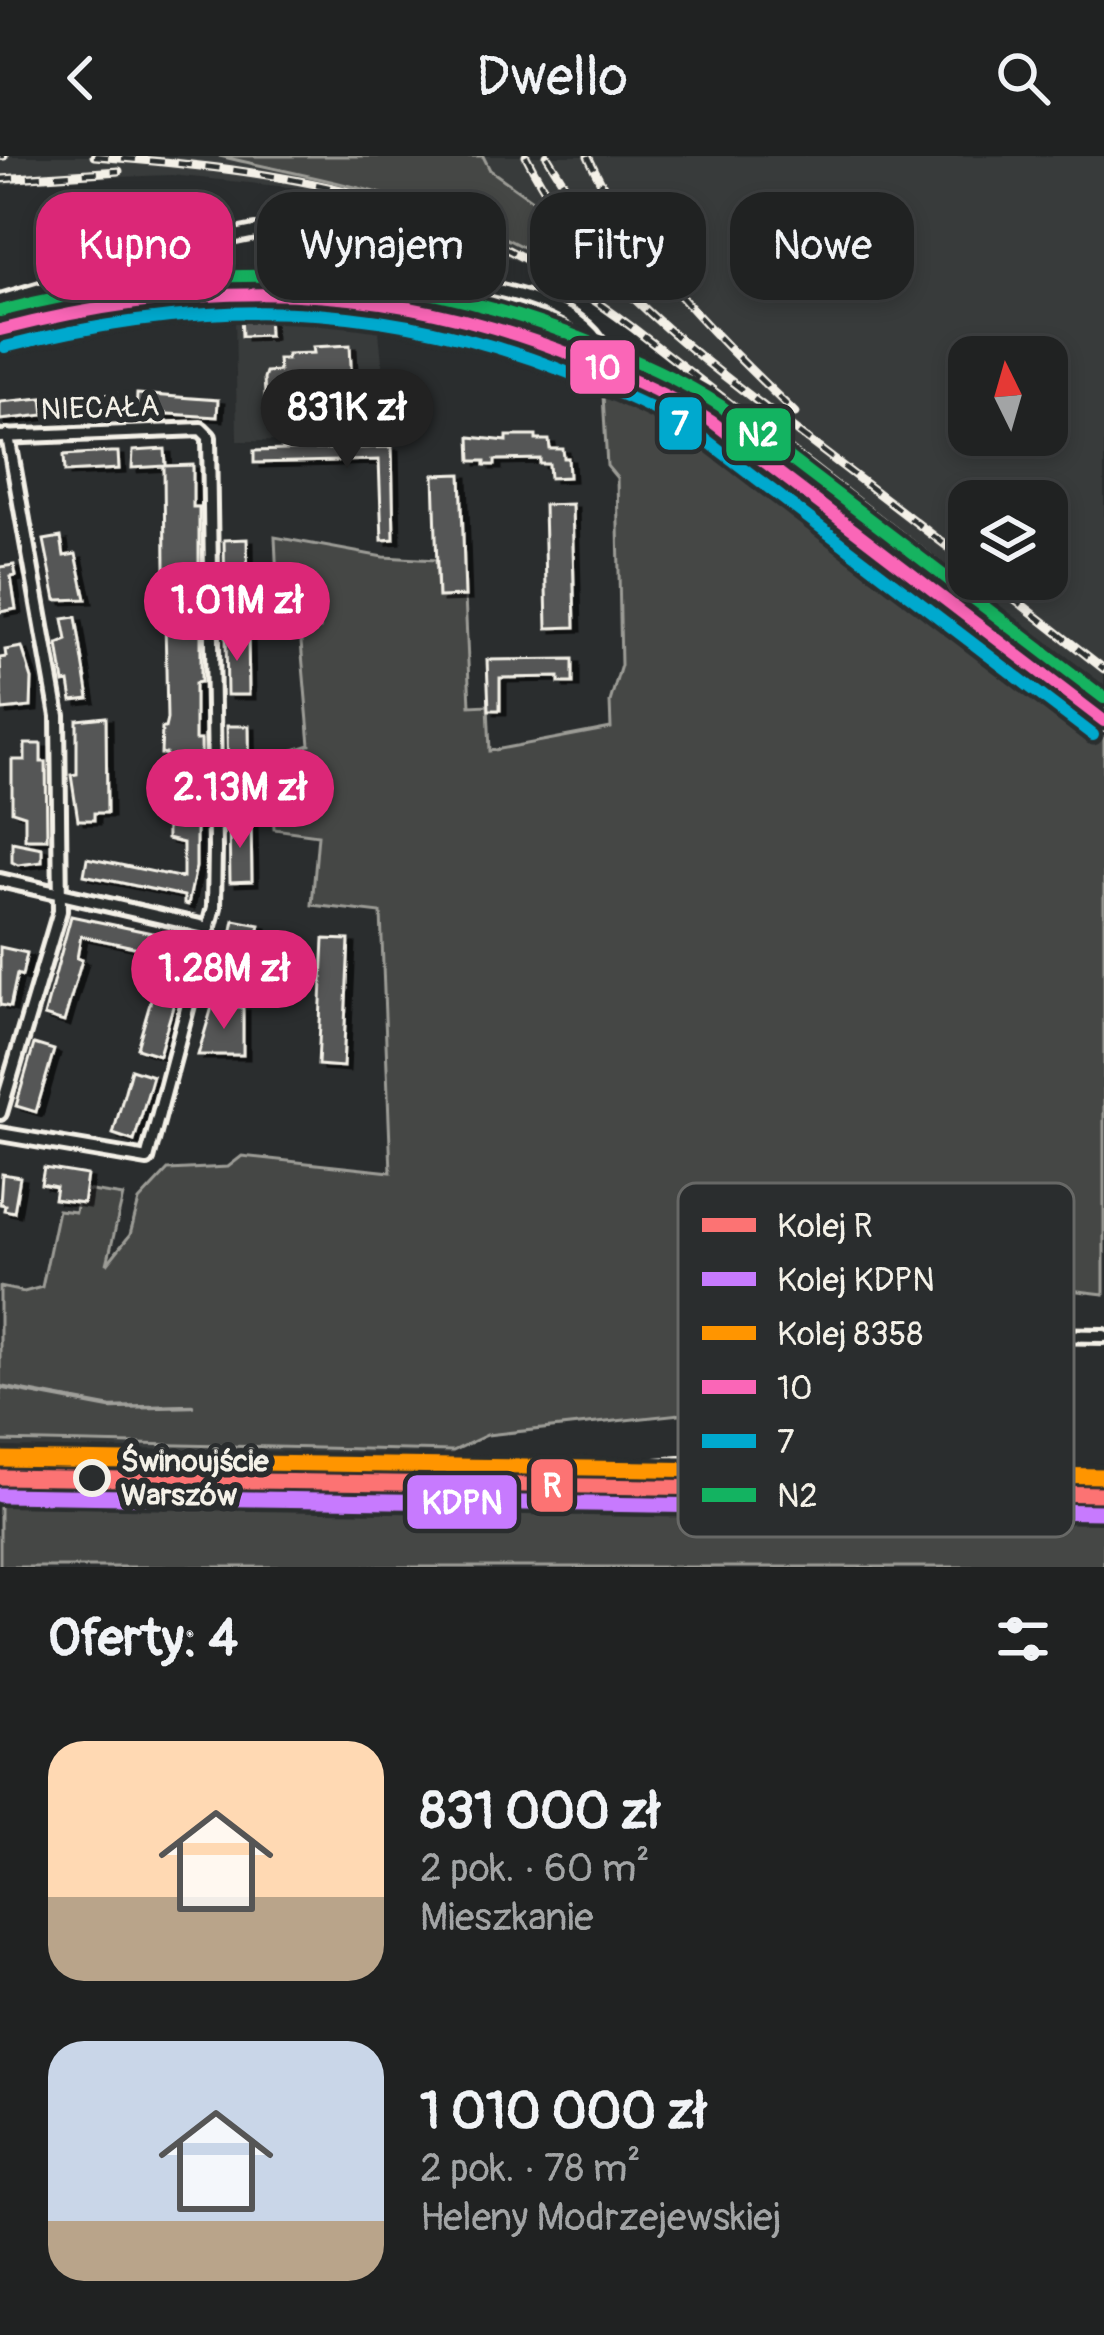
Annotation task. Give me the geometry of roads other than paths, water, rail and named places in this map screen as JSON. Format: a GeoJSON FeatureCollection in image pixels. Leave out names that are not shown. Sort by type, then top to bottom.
{"type":"FeatureCollection","features":[{"type":"Feature","properties":{"kind":"street"},"geometry":{"type":"LineString","coordinates":[[0,301],[178,248],[255,232],[286,250],[396,269],[535,302],[584,325],[602,350],[600,365]]}},
{"type":"Feature","properties":{"kind":"street"},"geometry":{"type":"LineString","coordinates":[[0,330],[122,302],[274,292],[365,298],[458,315],[543,341],[691,408],[1104,721]]}},
{"type":"Feature","properties":{"kind":"street","name":"NIECAŁA"},"geometry":{"type":"LineString","coordinates":[[4,436],[201,428],[209,436],[214,895],[209,928]]}},
{"type":"Feature","properties":{"kind":"street"},"geometry":{"type":"LineString","coordinates":[[0,1113],[60,911],[58,716],[4,436]]}},
{"type":"Feature","properties":{"kind":"street"},"geometry":{"type":"LineString","coordinates":[[0,880],[209,928],[147,1159],[0,1134]]}},
{"type":"Feature","properties":{"kind":"street"},"geometry":{"type":"LineString","coordinates":[[1074,1336],[1104,1336]]}},
{"type":"Feature","properties":{"kind":"waterway"},"geometry":{"type":"LineString","coordinates":[[0,1387],[111,1408],[192,1406]]}},
{"type":"Feature","properties":{"kind":"railway"},"geometry":{"type":"LineString","coordinates":[[94,156],[311,183],[442,221],[505,249],[569,284],[633,328],[1104,693]]}},
{"type":"Feature","properties":{"kind":"railway"},"geometry":{"type":"LineString","coordinates":[[526,156],[576,234],[637,301],[706,361],[948,547]]}},
{"type":"Feature","properties":{"kind":"railway"},"geometry":{"type":"LineString","coordinates":[[547,156],[569,192]]}},
{"type":"Feature","properties":{"kind":"railway"},"geometry":{"type":"LineString","coordinates":[[588,156],[607,194],[653,262],[707,325],[795,413]]}},
{"type":"Feature","properties":{"kind":"railway"},"geometry":{"type":"LineString","coordinates":[[0,179],[119,171]]}},
{"type":"Feature","properties":{"kind":"railway"},"geometry":{"type":"LineString","coordinates":[[1016,600],[1104,669]]}},
{"type":"Feature","properties":{"kind":"railway"},"geometry":{"type":"LineString","coordinates":[[466,1477],[678,1460]]}},
{"type":"Feature","properties":{"kind":"railway"},"geometry":{"type":"LineString","coordinates":[[1074,1474],[1104,1476]]}},
{"type":"Feature","properties":{"kind":"rail line","name":"8358"},"geometry":{"type":"LineString","coordinates":[[0,1459],[678,1469]]}},
{"type":"Feature","properties":{"kind":"rail line","name":"8358"},"geometry":{"type":"LineString","coordinates":[[1074,1476],[1104,1476]]}},
{"type":"Feature","properties":{"kind":"rail line","name":"R"},"geometry":{"type":"LineString","coordinates":[[0,1477],[678,1487]]}},
{"type":"Feature","properties":{"kind":"rail line","name":"R"},"geometry":{"type":"LineString","coordinates":[[1074,1494],[1104,1494]]}},
{"type":"Feature","properties":{"kind":"rail line","name":"KDPN"},"geometry":{"type":"LineString","coordinates":[[0,1495],[678,1505]]}},
{"type":"Feature","properties":{"kind":"rail line","name":"KDPN"},"geometry":{"type":"LineString","coordinates":[[1074,1512],[1104,1512]]}},
{"type":"Feature","properties":{"kind":"place","name":"Świnoujście Warszów"},"geometry":{"type":"Point","coordinates":[92,1478]}}]}
